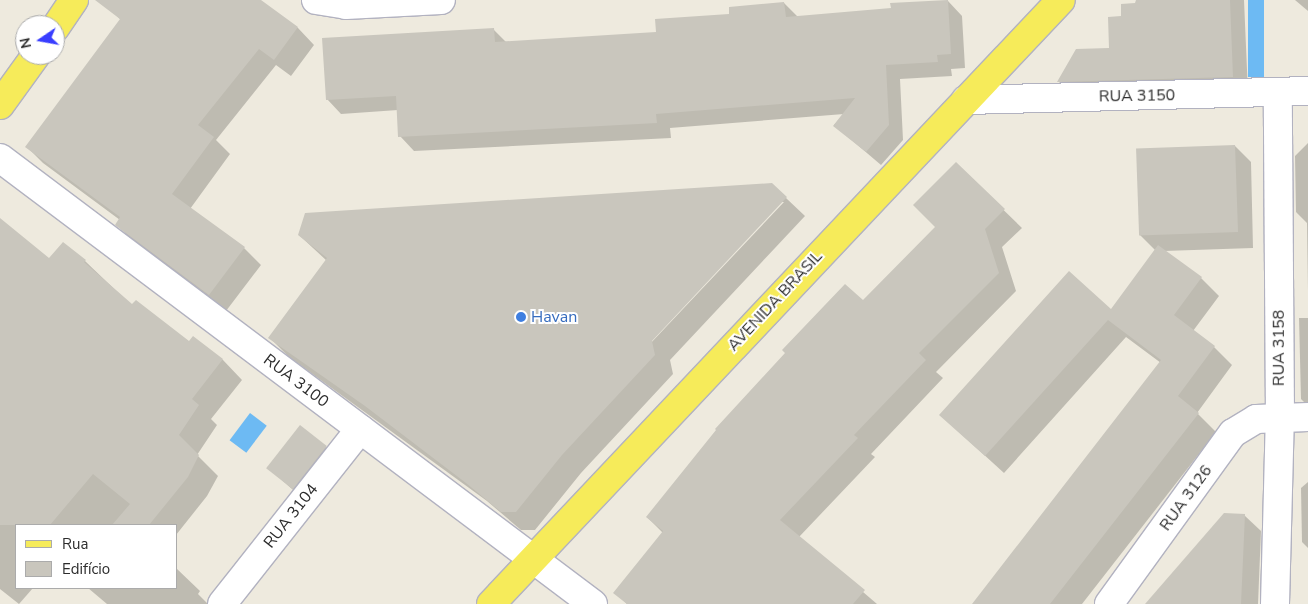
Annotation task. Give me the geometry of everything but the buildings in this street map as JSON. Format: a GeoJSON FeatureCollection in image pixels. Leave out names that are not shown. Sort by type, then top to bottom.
{"type":"FeatureCollection","features":[{"type":"Feature","properties":{"kind":"main road"},"geometry":{"type":"LineString","coordinates":[[64,15],[74,0]]}},
{"type":"Feature","properties":{"kind":"main road","name":"AVENIDA BRASIL"},"geometry":{"type":"LineString","coordinates":[[491,604],[849,222],[1061,0]]}},
{"type":"Feature","properties":{"kind":"main road"},"geometry":{"type":"LineString","coordinates":[[0,105],[29,65]]}},
{"type":"Feature","properties":{"kind":"street"},"geometry":{"type":"LineString","coordinates":[[316,0],[346,5],[441,0]]}},
{"type":"Feature","properties":{"kind":"street","name":"RUA 3150"},"geometry":{"type":"LineString","coordinates":[[966,100],[1308,91]]}},
{"type":"Feature","properties":{"kind":"street","name":"RUA 3158"},"geometry":{"type":"LineString","coordinates":[[1275,604],[1280,417],[1278,92]]}},
{"type":"Feature","properties":{"kind":"street","name":"RUA 3100"},"geometry":{"type":"LineString","coordinates":[[0,158],[593,604]]}},
{"type":"Feature","properties":{"kind":"street","name":"RUA 3126"},"geometry":{"type":"LineString","coordinates":[[1109,604],[1233,433],[1256,419],[1308,417]]}},
{"type":"Feature","properties":{"kind":"street","name":"RUA 3104"},"geometry":{"type":"LineString","coordinates":[[222,604],[360,429]]}},
{"type":"Feature","properties":{"kind":"water"},"geometry":{"type":"Polygon","coordinates":[[[1248,0],[1264,0],[1264,77],[1248,77],[1248,0]]]}},
{"type":"Feature","properties":{"kind":"water"},"geometry":{"type":"Polygon","coordinates":[[[250,413],[267,426],[246,453],[230,440],[250,413]]]}},
{"type":"Feature","properties":{"kind":"place","name":"Havan"},"geometry":{"type":"Point","coordinates":[521,317]}}]}
